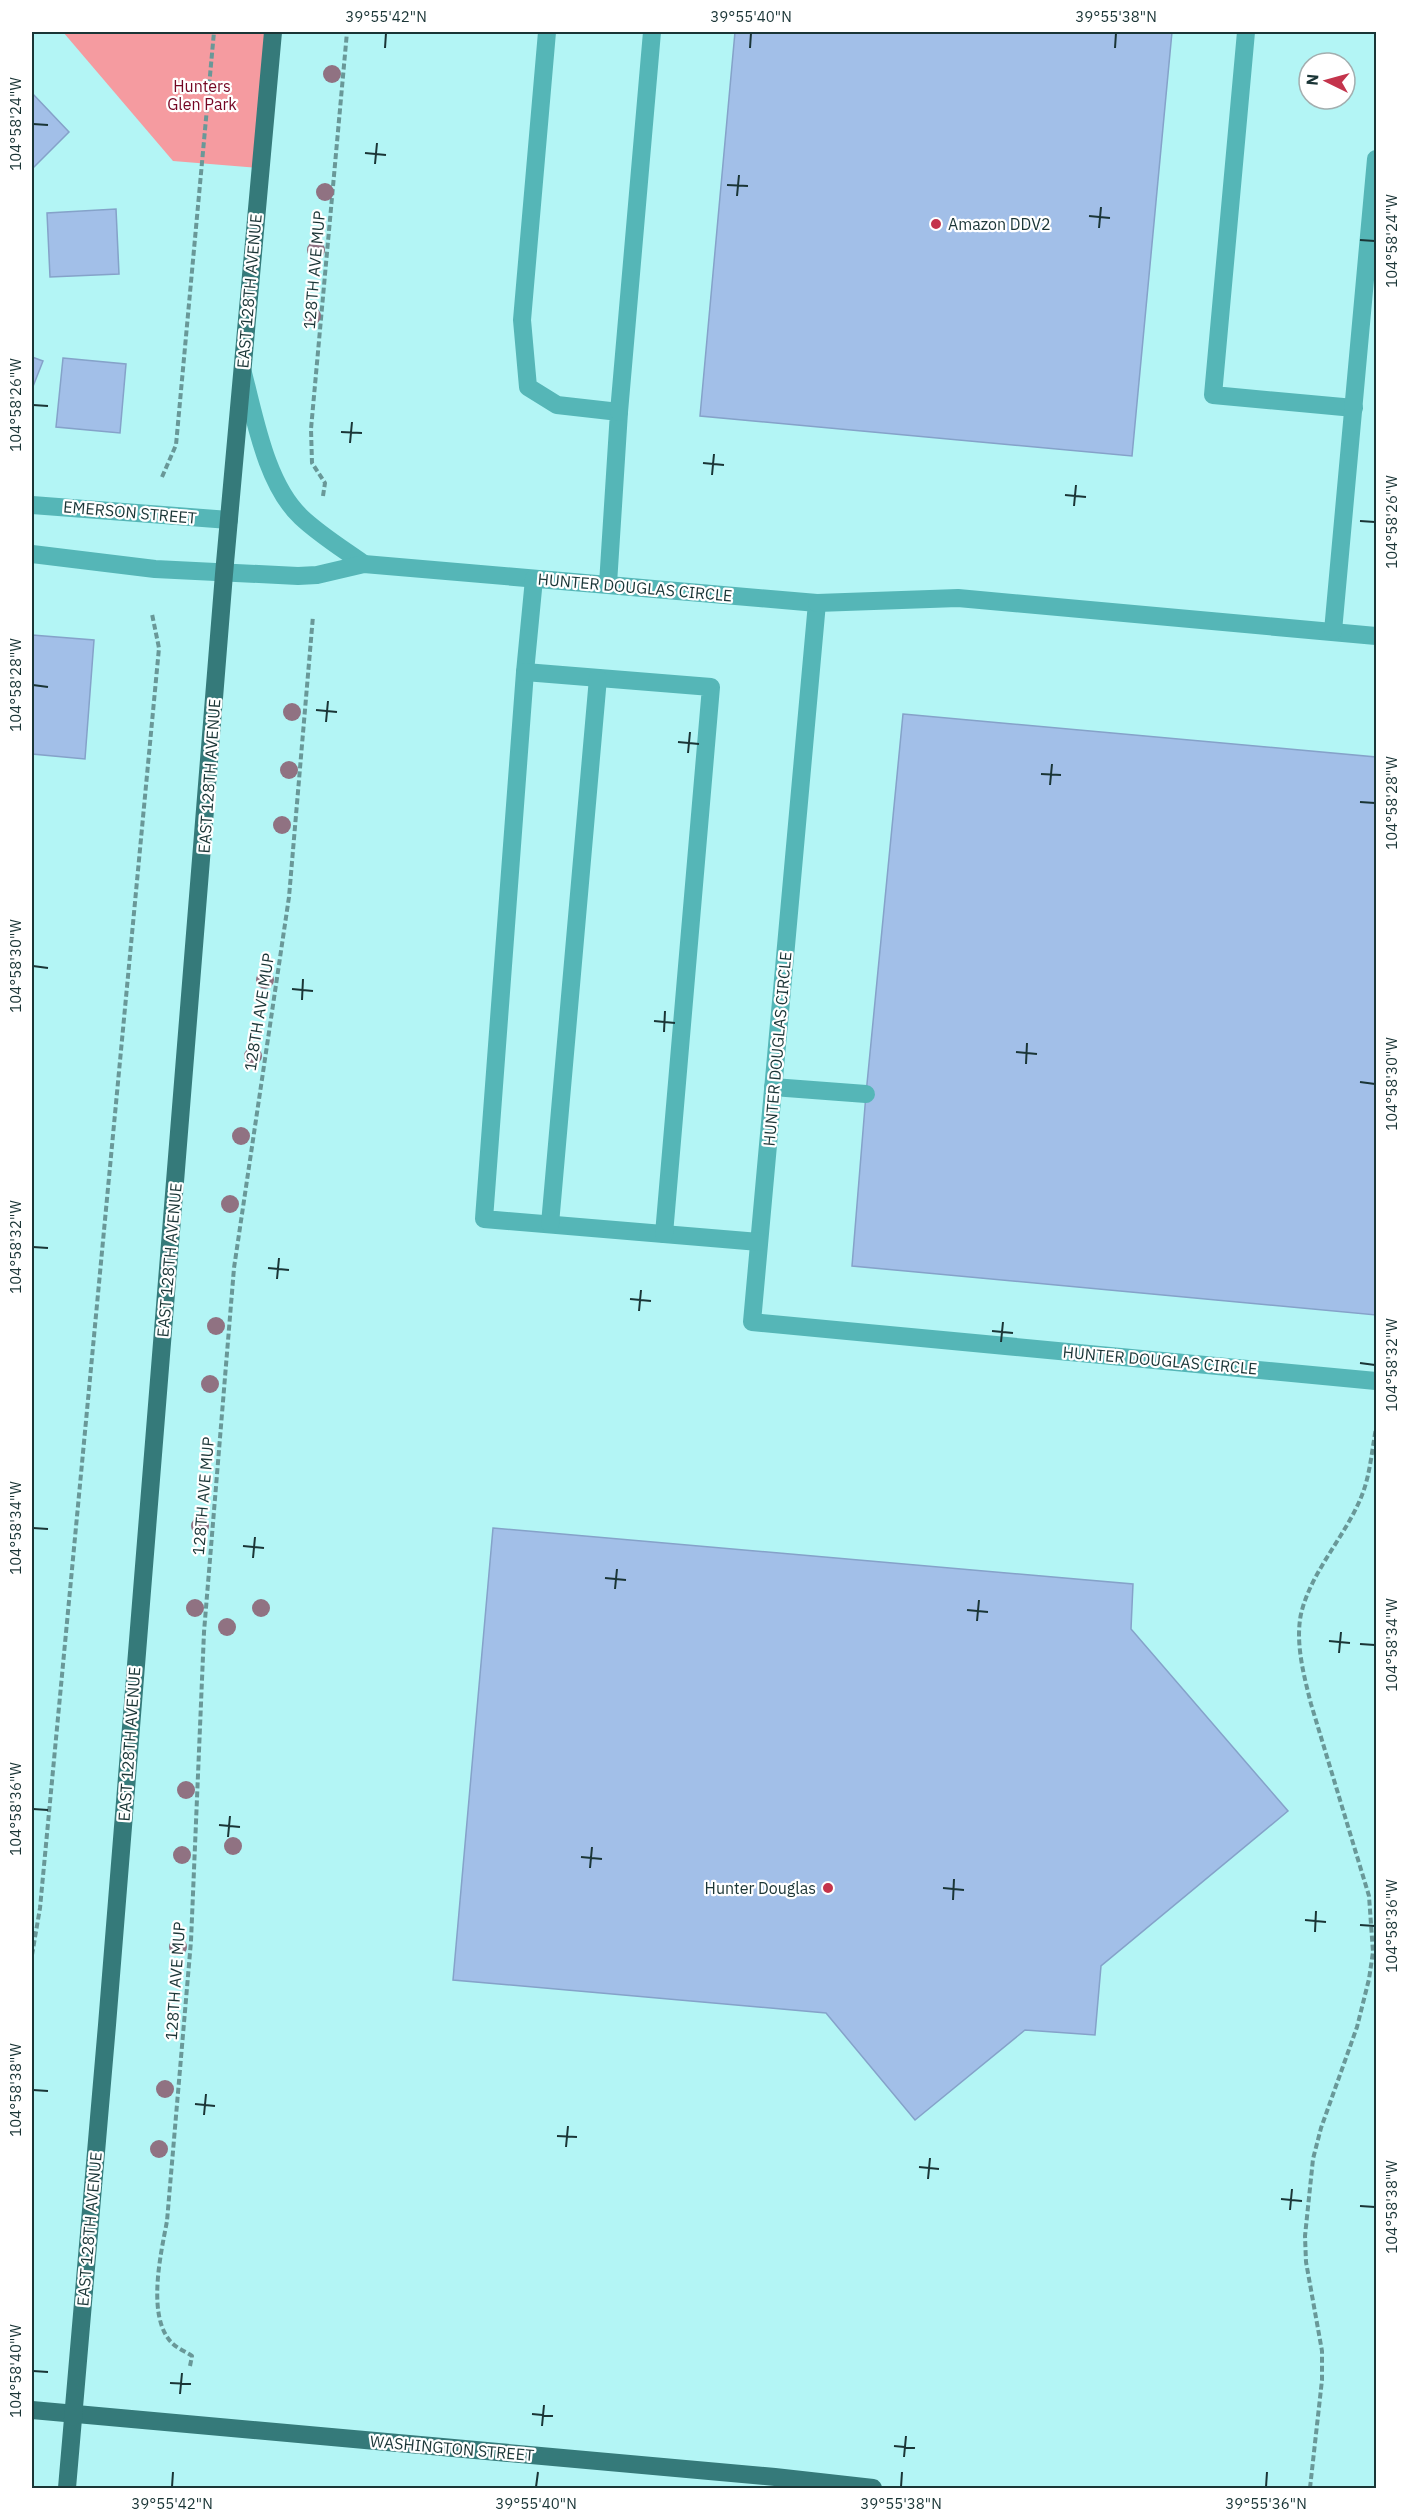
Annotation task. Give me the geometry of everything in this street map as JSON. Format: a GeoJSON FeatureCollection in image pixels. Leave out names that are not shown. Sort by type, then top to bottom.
{"type":"FeatureCollection","features":[{"type":"Feature","properties":{"kind":"main road","name":"EAST 128TH AVENUE"},"geometry":{"type":"LineString","coordinates":[[67,2488],[108,2014],[224,574],[273,32]]}},
{"type":"Feature","properties":{"kind":"main road","name":"WASHINGTON STREET"},"geometry":{"type":"LineString","coordinates":[[32,2410],[776,2477],[873,2488]]}},
{"type":"Feature","properties":{"kind":"street"},"geometry":{"type":"LineString","coordinates":[[548,32],[522,320],[528,387],[558,405],[619,411]]}},
{"type":"Feature","properties":{"kind":"street"},"geometry":{"type":"LineString","coordinates":[[608,584],[619,411],[652,32]]}},
{"type":"Feature","properties":{"kind":"street"},"geometry":{"type":"LineString","coordinates":[[1246,32],[1213,395],[1354,408]]}},
{"type":"Feature","properties":{"kind":"street"},"geometry":{"type":"LineString","coordinates":[[1333,631],[1377,159]]}},
{"type":"Feature","properties":{"kind":"street"},"geometry":{"type":"LineString","coordinates":[[242,371],[265,453],[287,498],[300,516],[364,564]]}},
{"type":"Feature","properties":{"kind":"street","name":"EMERSON STREET"},"geometry":{"type":"LineString","coordinates":[[32,505],[229,520]]}},
{"type":"Feature","properties":{"kind":"street"},"geometry":{"type":"LineString","coordinates":[[32,554],[68,560],[224,574]]}},
{"type":"Feature","properties":{"kind":"street","name":"HUNTER DOUGLAS CIRCLE"},"geometry":{"type":"LineString","coordinates":[[224,574],[317,575],[364,564],[817,603],[752,1322],[1377,1381]]}},
{"type":"Feature","properties":{"kind":"street"},"geometry":{"type":"LineString","coordinates":[[534,579],[484,1219],[759,1242]]}},
{"type":"Feature","properties":{"kind":"street"},"geometry":{"type":"LineString","coordinates":[[817,603],[958,598],[1377,636]]}},
{"type":"Feature","properties":{"kind":"street"},"geometry":{"type":"LineString","coordinates":[[525,672],[711,687],[664,1234]]}},
{"type":"Feature","properties":{"kind":"street"},"geometry":{"type":"LineString","coordinates":[[550,1224],[598,678]]}},
{"type":"Feature","properties":{"kind":"street"},"geometry":{"type":"LineString","coordinates":[[773,1087],[866,1094]]}},
{"type":"Feature","properties":{"kind":"path"},"geometry":{"type":"LineString","coordinates":[[162,477],[176,446],[214,32]]}},
{"type":"Feature","properties":{"kind":"path","name":"128TH AVE MUP"},"geometry":{"type":"LineString","coordinates":[[323,499],[325,483],[312,463],[311,429],[347,32]]}},
{"type":"Feature","properties":{"kind":"path"},"geometry":{"type":"LineString","coordinates":[[32,1955],[40,1908],[159,648],[152,614]]}},
{"type":"Feature","properties":{"kind":"path","name":"128TH AVE MUP"},"geometry":{"type":"LineString","coordinates":[[190,2366],[192,2356],[172,2343],[160,2324],[157,2292],[167,2221],[191,1941],[204,1632],[234,1268],[289,897],[313,616]]}},
{"type":"Feature","properties":{"kind":"path"},"geometry":{"type":"LineString","coordinates":[[1310,2488],[1322,2380],[1322,2351],[1306,2262],[1305,2236],[1310,2192],[1321,2128],[1357,2026],[1369,1979],[1373,1934],[1369,1896],[1304,1676],[1299,1631],[1310,1589],[1362,1494],[1377,1428]]}},
{"type":"Feature","properties":{"kind":"green space","name":"Hunters Glen Park"},"geometry":{"type":"Polygon","coordinates":[[[63,32],[273,32],[260,168],[173,161],[63,32]]]}},
{"type":"Feature","properties":{"kind":"building","name":"Amazon DDV2"},"geometry":{"type":"Polygon","coordinates":[[[735,32],[1172,32],[1132,456],[700,416],[735,32]]]}},
{"type":"Feature","properties":{"kind":"building"},"geometry":{"type":"Polygon","coordinates":[[[32,93],[69,132],[32,169],[32,93]]]}},
{"type":"Feature","properties":{"kind":"building"},"geometry":{"type":"Polygon","coordinates":[[[116,209],[119,274],[50,277],[47,213],[116,209]]]}},
{"type":"Feature","properties":{"kind":"building"},"geometry":{"type":"Polygon","coordinates":[[[32,357],[43,361],[32,389],[32,357]]]}},
{"type":"Feature","properties":{"kind":"building"},"geometry":{"type":"Polygon","coordinates":[[[63,358],[126,364],[120,433],[56,427],[63,358]]]}},
{"type":"Feature","properties":{"kind":"building"},"geometry":{"type":"Polygon","coordinates":[[[32,635],[94,640],[85,759],[32,754],[32,635]]]}},
{"type":"Feature","properties":{"kind":"building"},"geometry":{"type":"Polygon","coordinates":[[[903,714],[1376,757],[1376,1315],[852,1266],[866,1094],[903,714]]]}},
{"type":"Feature","properties":{"kind":"building","name":"Hunter Douglas"},"geometry":{"type":"Polygon","coordinates":[[[493,1528],[1133,1584],[1131,1629],[1288,1811],[1101,1966],[1095,2035],[1025,2030],[915,2120],[826,2013],[453,1980],[493,1528]]]}},
{"type":"Feature","properties":{"kind":"place","name":"Amazon DDV2"},"geometry":{"type":"Point","coordinates":[936,224]}},
{"type":"Feature","properties":{"kind":"place","name":"Hunter Douglas"},"geometry":{"type":"Point","coordinates":[828,1888]}}]}
